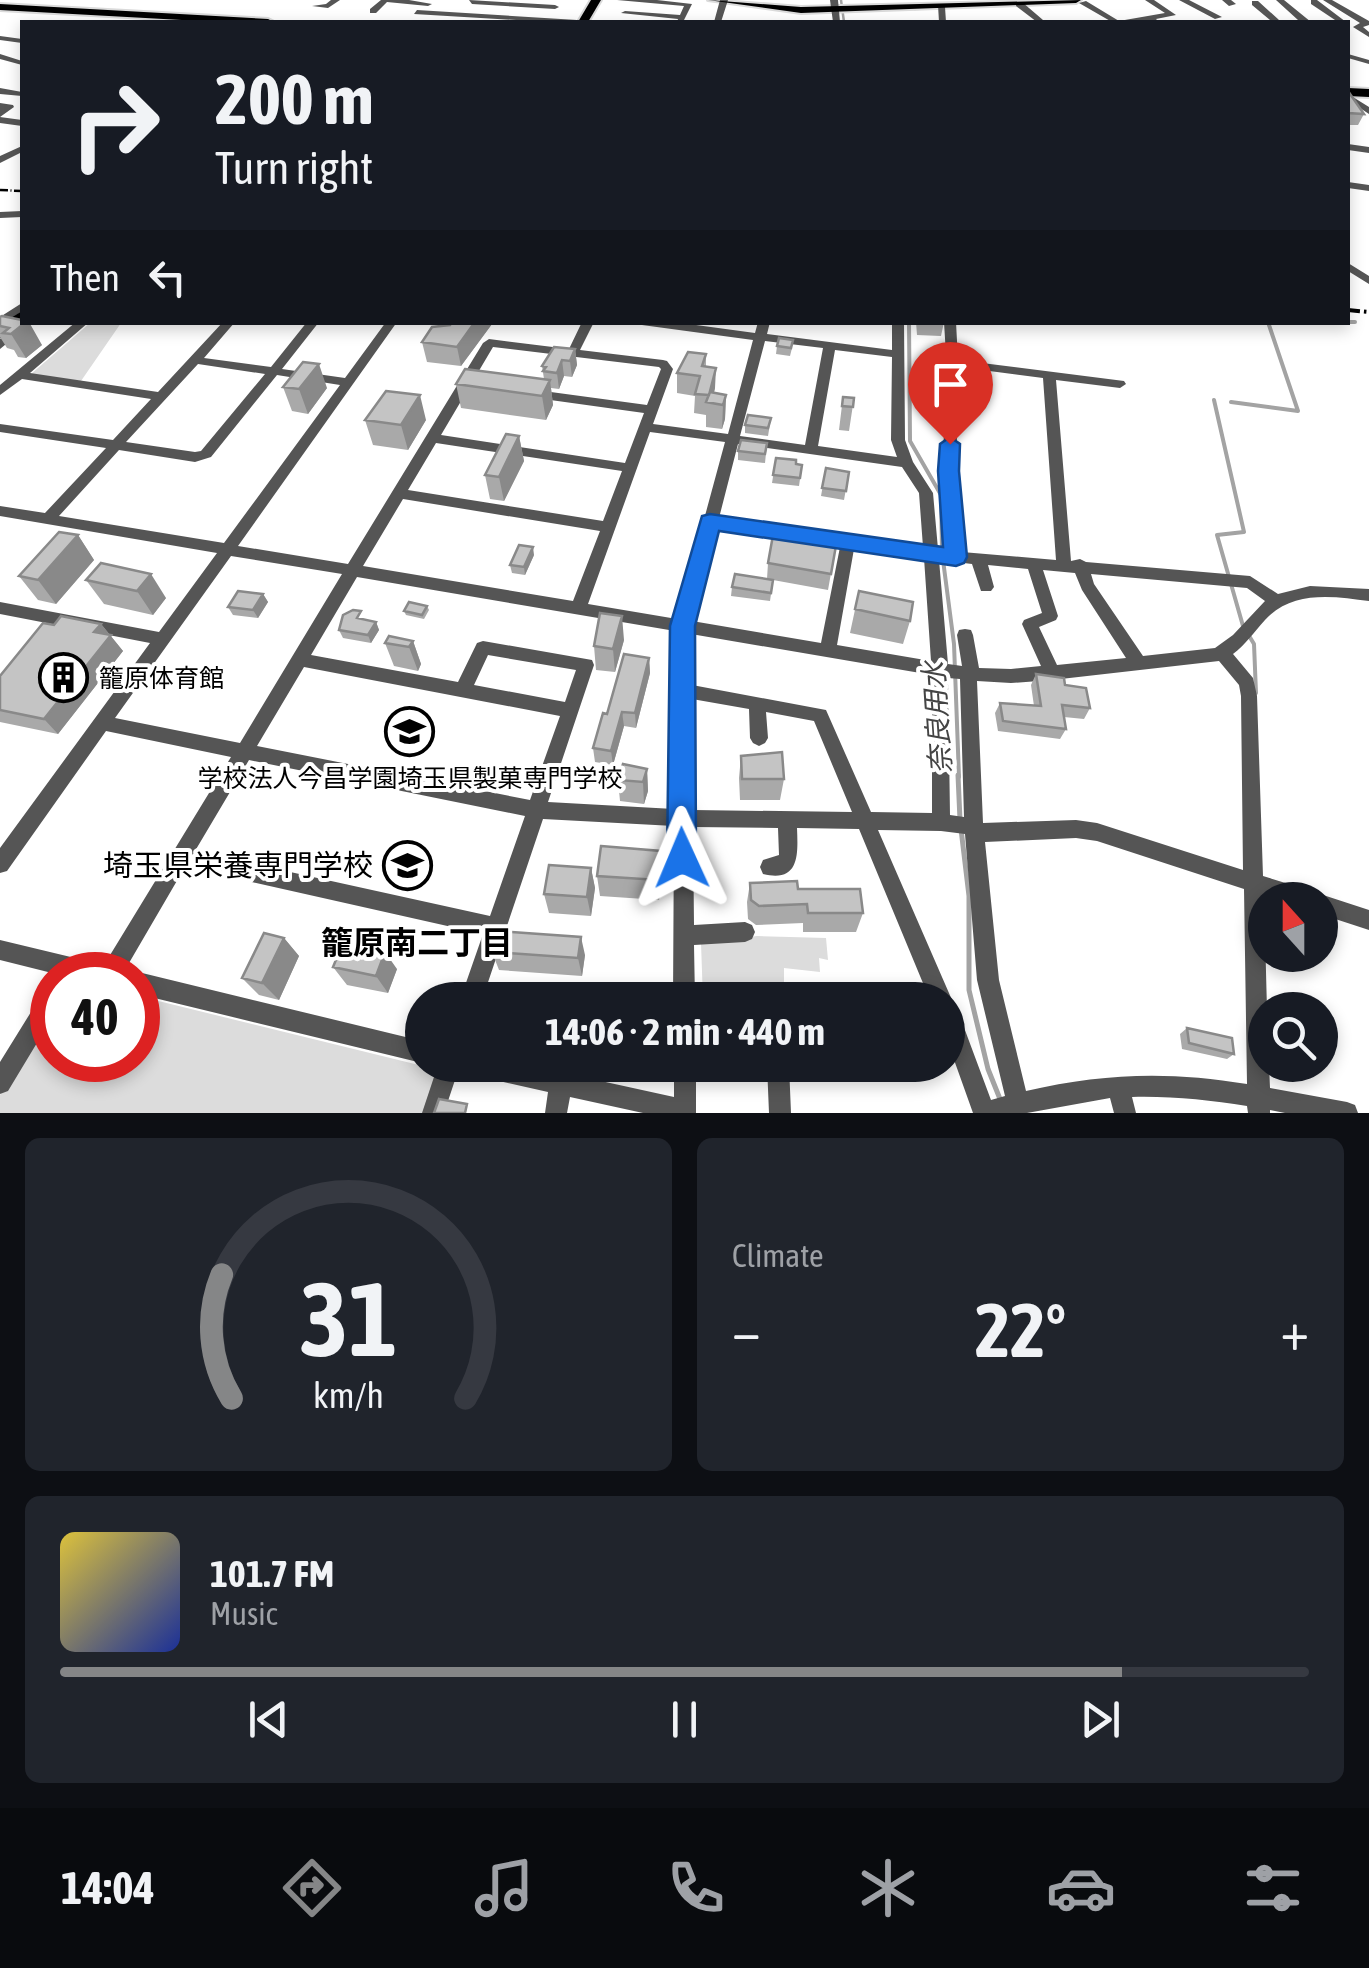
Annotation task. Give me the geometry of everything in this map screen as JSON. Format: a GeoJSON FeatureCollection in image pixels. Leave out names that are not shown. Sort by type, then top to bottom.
{"type":"FeatureCollection","features":[{"type":"Feature","properties":{"kind":"highway"},"geometry":{"type":"LineString","coordinates":[[0,7],[200,20]]}},
{"type":"Feature","properties":{"kind":"main road"},"geometry":{"type":"LineString","coordinates":[[720,1],[765,8],[1080,2]]}},
{"type":"Feature","properties":{"kind":"main road"},"geometry":{"type":"LineString","coordinates":[[0,333],[20,318]]}},
{"type":"Feature","properties":{"kind":"street"},"geometry":{"type":"LineString","coordinates":[[316,6],[328,6],[336,0]]}},
{"type":"Feature","properties":{"kind":"street"},"geometry":{"type":"LineString","coordinates":[[373,10],[386,0],[430,2]]}},
{"type":"Feature","properties":{"kind":"street"},"geometry":{"type":"LineString","coordinates":[[621,0],[688,4],[681,20],[625,13]]}},
{"type":"Feature","properties":{"kind":"street"},"geometry":{"type":"LineString","coordinates":[[622,20],[632,0]]}},
{"type":"Feature","properties":{"kind":"street"},"geometry":{"type":"LineString","coordinates":[[1150,0],[1172,15],[1149,17],[1153,20]]}},
{"type":"Feature","properties":{"kind":"street"},"geometry":{"type":"LineString","coordinates":[[1183,0],[1220,20]]}},
{"type":"Feature","properties":{"kind":"street"},"geometry":{"type":"LineString","coordinates":[[1280,0],[1304,20]]}},
{"type":"Feature","properties":{"kind":"street"},"geometry":{"type":"LineString","coordinates":[[1327,0],[1366,22],[1357,27],[1369,35]]}},
{"type":"Feature","properties":{"kind":"street"},"geometry":{"type":"LineString","coordinates":[[457,14],[473,1],[558,4]]}},
{"type":"Feature","properties":{"kind":"street"},"geometry":{"type":"LineString","coordinates":[[407,20],[430,2]]}},
{"type":"Feature","properties":{"kind":"street"},"geometry":{"type":"LineString","coordinates":[[1080,2],[1119,20]]}},
{"type":"Feature","properties":{"kind":"street"},"geometry":{"type":"LineString","coordinates":[[1314,2],[1339,20]]}},
{"type":"Feature","properties":{"kind":"street"},"geometry":{"type":"LineString","coordinates":[[1255,3],[1275,20]]}},
{"type":"Feature","properties":{"kind":"street"},"geometry":{"type":"LineString","coordinates":[[417,12],[546,20],[558,4]]}},
{"type":"Feature","properties":{"kind":"street"},"geometry":{"type":"LineString","coordinates":[[1019,4],[1039,20]]}},
{"type":"Feature","properties":{"kind":"street"},"geometry":{"type":"LineString","coordinates":[[941,7],[942,20]]}},
{"type":"Feature","properties":{"kind":"street"},"geometry":{"type":"LineString","coordinates":[[762,20],[765,8]]}},
{"type":"Feature","properties":{"kind":"street"},"geometry":{"type":"LineString","coordinates":[[1350,30],[1369,49]]}},
{"type":"Feature","properties":{"kind":"street"},"geometry":{"type":"LineString","coordinates":[[0,98],[10,107],[0,117]]}},
{"type":"Feature","properties":{"kind":"street"},"geometry":{"type":"LineString","coordinates":[[1352,147],[1369,150]]}},
{"type":"Feature","properties":{"kind":"street"},"geometry":{"type":"LineString","coordinates":[[0,323],[20,308]]}},
{"type":"Feature","properties":{"kind":"street"},"geometry":{"type":"LineString","coordinates":[[0,344],[24,325]]}},
{"type":"Feature","properties":{"kind":"street"},"geometry":{"type":"LineString","coordinates":[[0,392],[80,325]]}},
{"type":"Feature","properties":{"kind":"street"},"geometry":{"type":"LineString","coordinates":[[48,519],[227,325]]}},
{"type":"Feature","properties":{"kind":"street"},"geometry":{"type":"LineString","coordinates":[[0,428],[195,457],[206,454],[312,325]]}},
{"type":"Feature","properties":{"kind":"street"},"geometry":{"type":"LineString","coordinates":[[0,864],[390,325]]}},
{"type":"Feature","properties":{"kind":"street"},"geometry":{"type":"LineString","coordinates":[[573,353],[587,325]]}},
{"type":"Feature","properties":{"kind":"street"},"geometry":{"type":"LineString","coordinates":[[665,325],[898,354]]}},
{"type":"Feature","properties":{"kind":"street"},"geometry":{"type":"LineString","coordinates":[[684,982],[682,626],[763,325]]}},
{"type":"Feature","properties":{"kind":"street"},"geometry":{"type":"LineString","coordinates":[[898,325],[896,423],[906,463],[926,493],[940,670],[941,822]]}},
{"type":"Feature","properties":{"kind":"street"},"geometry":{"type":"LineString","coordinates":[[950,325],[954,363],[948,471],[956,557]]}},
{"type":"Feature","properties":{"kind":"street"},"geometry":{"type":"LineString","coordinates":[[124,952],[489,344],[663,364],[667,369],[578,609]]}},
{"type":"Feature","properties":{"kind":"street"},"geometry":{"type":"LineString","coordinates":[[811,450],[830,346]]}},
{"type":"Feature","properties":{"kind":"street"},"geometry":{"type":"LineString","coordinates":[[195,360],[349,382]]}},
{"type":"Feature","properties":{"kind":"street"},"geometry":{"type":"LineString","coordinates":[[954,363],[1120,384]]}},
{"type":"Feature","properties":{"kind":"street"},"geometry":{"type":"LineString","coordinates":[[1049,375],[1072,564],[1139,664]]}},
{"type":"Feature","properties":{"kind":"street"},"geometry":{"type":"LineString","coordinates":[[19,376],[162,397]]}},
{"type":"Feature","properties":{"kind":"street"},"geometry":{"type":"LineString","coordinates":[[463,384],[482,386]]}},
{"type":"Feature","properties":{"kind":"street"},"geometry":{"type":"LineString","coordinates":[[520,391],[652,410]]}},
{"type":"Feature","properties":{"kind":"street"},"geometry":{"type":"LineString","coordinates":[[646,427],[906,463]]}},
{"type":"Feature","properties":{"kind":"street"},"geometry":{"type":"LineString","coordinates":[[430,438],[630,468]]}},
{"type":"Feature","properties":{"kind":"street"},"geometry":{"type":"LineString","coordinates":[[397,494],[609,526]]}},
{"type":"Feature","properties":{"kind":"street"},"geometry":{"type":"LineString","coordinates":[[0,511],[970,674],[1052,673],[1222,653],[1236,645],[1276,600],[1320,590],[1369,595]]}},
{"type":"Feature","properties":{"kind":"street"},"geometry":{"type":"LineString","coordinates":[[710,522],[956,557],[1250,582],[1276,600]]}},
{"type":"Feature","properties":{"kind":"street"},"geometry":{"type":"LineString","coordinates":[[828,650],[848,544]]}},
{"type":"Feature","properties":{"kind":"street"},"geometry":{"type":"LineString","coordinates":[[978,558],[986,586]]}},
{"type":"Feature","properties":{"kind":"street"},"geometry":{"type":"LineString","coordinates":[[1033,562],[1050,616],[1030,624],[1052,673]]}},
{"type":"Feature","properties":{"kind":"street"},"geometry":{"type":"LineString","coordinates":[[0,608],[162,639]]}},
{"type":"Feature","properties":{"kind":"street"},"geometry":{"type":"LineString","coordinates":[[965,635],[970,674],[974,827],[988,980],[1018,1104]]}},
{"type":"Feature","properties":{"kind":"street"},"geometry":{"type":"LineString","coordinates":[[463,690],[483,648],[586,665],[477,982]]}},
{"type":"Feature","properties":{"kind":"street"},"geometry":{"type":"LineString","coordinates":[[102,723],[536,810],[681,818],[941,822],[974,827],[982,833],[1076,829],[1253,882],[1249,696],[1247,683],[1222,653]]}},
{"type":"Feature","properties":{"kind":"street"},"geometry":{"type":"LineString","coordinates":[[298,659],[570,710]]}},
{"type":"Feature","properties":{"kind":"street"},"geometry":{"type":"LineString","coordinates":[[682,690],[820,715],[933,982]]}},
{"type":"Feature","properties":{"kind":"street"},"geometry":{"type":"LineString","coordinates":[[758,704],[759,738]]}},
{"type":"Feature","properties":{"kind":"street"},"geometry":{"type":"LineString","coordinates":[[770,866],[785,863],[789,857],[787,820]]}},
{"type":"Feature","properties":{"kind":"street"},"geometry":{"type":"LineString","coordinates":[[180,857],[496,927]]}},
{"type":"Feature","properties":{"kind":"street"},"geometry":{"type":"LineString","coordinates":[[1338,910],[1369,920]]}},
{"type":"Feature","properties":{"kind":"street"},"geometry":{"type":"LineString","coordinates":[[683,936],[745,932]]}},
{"type":"Feature","properties":{"kind":"street"},"geometry":{"type":"LineString","coordinates":[[0,950],[30,959]]}},
{"type":"Feature","properties":{"kind":"street"},"geometry":{"type":"LineString","coordinates":[[1255,972],[1258,1105]]}},
{"type":"Feature","properties":{"kind":"street"},"geometry":{"type":"LineString","coordinates":[[160,988],[405,1048]]}},
{"type":"Feature","properties":{"kind":"street"},"geometry":{"type":"LineString","coordinates":[[0,1083],[30,1035]]}},
{"type":"Feature","properties":{"kind":"street"},"geometry":{"type":"LineString","coordinates":[[965,1072],[985,1113],[1118,1087],[1216,1090],[1258,1105],[1346,1113]]}},
{"type":"Feature","properties":{"kind":"street"},"geometry":{"type":"LineString","coordinates":[[433,1113],[443,1082]]}},
{"type":"Feature","properties":{"kind":"street"},"geometry":{"type":"LineString","coordinates":[[545,1082],[685,1112],[684,1082]]}},
{"type":"Feature","properties":{"kind":"street"},"geometry":{"type":"LineString","coordinates":[[779,1082],[780,1113]]}},
{"type":"Feature","properties":{"kind":"street"},"geometry":{"type":"LineString","coordinates":[[556,1113],[561,1086]]}},
{"type":"Feature","properties":{"kind":"street"},"geometry":{"type":"LineString","coordinates":[[1118,1087],[1125,1113]]}},
{"type":"Feature","properties":{"kind":"shaded area"},"geometry":{"type":"Polygon","coordinates":[[[88,325],[120,325],[81,381],[31,374],[88,325]]]}},
{"type":"Feature","properties":{"kind":"shaded area"},"geometry":{"type":"Polygon","coordinates":[[[757,936],[826,938],[828,960],[819,958],[820,972],[784,968],[784,982],[702,982],[701,943],[757,936]]]}},
{"type":"Feature","properties":{"kind":"shaded area"},"geometry":{"type":"Polygon","coordinates":[[[160,1001],[405,1062],[405,1082],[435,1082],[424,1113],[0,1113],[0,1095],[30,1047],[30,1082],[160,1082],[160,1001]]]}},
{"type":"Feature","properties":{"kind":"building"},"geometry":{"type":"Polygon","coordinates":[[[1350,94],[1364,114],[1350,113],[1350,94]]]}},
{"type":"Feature","properties":{"kind":"building"},"geometry":{"type":"Polygon","coordinates":[[[0,317],[20,320],[22,325],[11,334],[3,333],[9,328],[0,326],[0,317]]]}},
{"type":"Feature","properties":{"kind":"building"},"geometry":{"type":"Polygon","coordinates":[[[473,325],[457,347],[422,342],[432,327],[473,325]]]}},
{"type":"Feature","properties":{"kind":"building"},"geometry":{"type":"Polygon","coordinates":[[[779,338],[793,340],[791,348],[777,346],[779,338]]]}},
{"type":"Feature","properties":{"kind":"building"},"geometry":{"type":"Polygon","coordinates":[[[554,347],[575,349],[570,361],[562,360],[557,373],[543,371],[546,367],[542,366],[554,347]]]}},
{"type":"Feature","properties":{"kind":"building"},"geometry":{"type":"Polygon","coordinates":[[[688,352],[706,354],[702,366],[716,368],[709,395],[695,394],[700,376],[677,373],[688,352]]]}},
{"type":"Feature","properties":{"kind":"building"},"geometry":{"type":"Polygon","coordinates":[[[303,362],[319,364],[299,389],[283,387],[303,362]]]}},
{"type":"Feature","properties":{"kind":"building"},"geometry":{"type":"Polygon","coordinates":[[[465,369],[550,380],[542,396],[456,384],[465,369]]]}},
{"type":"Feature","properties":{"kind":"building"},"geometry":{"type":"Polygon","coordinates":[[[386,391],[420,395],[401,425],[365,420],[386,391]]]}},
{"type":"Feature","properties":{"kind":"building"},"geometry":{"type":"Polygon","coordinates":[[[710,392],[726,395],[723,405],[706,402],[710,392]]]}},
{"type":"Feature","properties":{"kind":"building"},"geometry":{"type":"Polygon","coordinates":[[[843,397],[854,398],[853,407],[842,406],[843,397]]]}},
{"type":"Feature","properties":{"kind":"building"},"geometry":{"type":"Polygon","coordinates":[[[748,415],[771,418],[768,428],[745,425],[748,415]]]}},
{"type":"Feature","properties":{"kind":"building"},"geometry":{"type":"Polygon","coordinates":[[[506,434],[519,436],[499,477],[485,475],[506,434]]]}},
{"type":"Feature","properties":{"kind":"building"},"geometry":{"type":"Polygon","coordinates":[[[741,440],[767,443],[765,454],[738,451],[741,440]]]}},
{"type":"Feature","properties":{"kind":"building"},"geometry":{"type":"Polygon","coordinates":[[[776,458],[796,460],[796,464],[802,465],[800,478],[773,475],[776,458]]]}},
{"type":"Feature","properties":{"kind":"building"},"geometry":{"type":"Polygon","coordinates":[[[826,468],[849,472],[846,491],[822,488],[826,468]]]}},
{"type":"Feature","properties":{"kind":"building"},"geometry":{"type":"Polygon","coordinates":[[[775,524],[838,534],[831,574],[768,563],[775,524]]]}},
{"type":"Feature","properties":{"kind":"building"},"geometry":{"type":"Polygon","coordinates":[[[59,532],[78,535],[38,580],[19,576],[59,532]]]}},
{"type":"Feature","properties":{"kind":"building"},"geometry":{"type":"Polygon","coordinates":[[[519,545],[533,547],[524,567],[510,565],[519,545]]]}},
{"type":"Feature","properties":{"kind":"building"},"geometry":{"type":"Polygon","coordinates":[[[101,563],[151,574],[137,591],[86,580],[101,563]]]}},
{"type":"Feature","properties":{"kind":"building"},"geometry":{"type":"Polygon","coordinates":[[[735,574],[773,580],[771,593],[732,587],[735,574]]]}},
{"type":"Feature","properties":{"kind":"building"},"geometry":{"type":"Polygon","coordinates":[[[238,591],[263,594],[253,610],[228,607],[238,591]]]}},
{"type":"Feature","properties":{"kind":"building"},"geometry":{"type":"Polygon","coordinates":[[[859,591],[913,602],[910,621],[855,609],[859,591]]]}},
{"type":"Feature","properties":{"kind":"building"},"geometry":{"type":"Polygon","coordinates":[[[409,602],[427,606],[422,615],[404,611],[409,602]]]}},
{"type":"Feature","properties":{"kind":"building"},"geometry":{"type":"Polygon","coordinates":[[[361,611],[357,618],[376,622],[368,635],[339,630],[343,615],[361,611]]]}},
{"type":"Feature","properties":{"kind":"building"},"geometry":{"type":"Polygon","coordinates":[[[600,613],[622,616],[613,649],[594,646],[600,613]]]}},
{"type":"Feature","properties":{"kind":"building","name":"籠原体育館"},"geometry":{"type":"Polygon","coordinates":[[[61,616],[101,624],[94,632],[111,635],[44,719],[0,710],[0,676],[43,623],[54,625],[61,616]]]}},
{"type":"Feature","properties":{"kind":"building"},"geometry":{"type":"Polygon","coordinates":[[[389,636],[413,641],[409,647],[385,643],[389,636]]]}},
{"type":"Feature","properties":{"kind":"building"},"geometry":{"type":"Polygon","coordinates":[[[624,654],[649,658],[635,713],[622,712],[611,751],[593,748],[603,713],[607,714],[624,654]]]}},
{"type":"Feature","properties":{"kind":"building"},"geometry":{"type":"Polygon","coordinates":[[[1036,674],[1064,678],[1065,685],[1086,688],[1090,708],[1062,705],[1066,729],[1003,721],[1000,703],[1041,706],[1036,674]]]}},
{"type":"Feature","properties":{"kind":"building"},"geometry":{"type":"Polygon","coordinates":[[[782,752],[784,779],[742,779],[741,756],[782,752]]]}},
{"type":"Feature","properties":{"kind":"building"},"geometry":{"type":"Polygon","coordinates":[[[623,764],[647,769],[643,782],[618,780],[623,764]]]}},
{"type":"Feature","properties":{"kind":"building"},"geometry":{"type":"Polygon","coordinates":[[[601,846],[661,851],[658,880],[597,876],[601,846]]]}},
{"type":"Feature","properties":{"kind":"building"},"geometry":{"type":"Polygon","coordinates":[[[549,865],[591,868],[587,897],[544,894],[549,865]]]}},
{"type":"Feature","properties":{"kind":"building"},"geometry":{"type":"Polygon","coordinates":[[[797,881],[798,889],[860,889],[863,913],[808,913],[807,904],[759,906],[751,900],[750,883],[797,881]]]}},
{"type":"Feature","properties":{"kind":"building"},"geometry":{"type":"Polygon","coordinates":[[[496,931],[581,937],[578,958],[492,952],[496,931]]]}},
{"type":"Feature","properties":{"kind":"building"},"geometry":{"type":"Polygon","coordinates":[[[264,933],[284,938],[262,983],[242,978],[264,933]]]}},
{"type":"Feature","properties":{"kind":"building"},"geometry":{"type":"Polygon","coordinates":[[[343,943],[385,952],[376,976],[333,967],[343,943]]]}},
{"type":"Feature","properties":{"kind":"building"},"geometry":{"type":"Polygon","coordinates":[[[1187,1028],[1232,1038],[1234,1054],[1189,1043],[1187,1028]]]}},
{"type":"Feature","properties":{"kind":"building"},"geometry":{"type":"Polygon","coordinates":[[[439,1099],[467,1104],[465,1113],[434,1113],[439,1099]]]}},
{"type":"Feature","properties":{"kind":"waterway","name":"奈良用水"},"geometry":{"type":"LineString","coordinates":[[841,0],[844,20]]}},
{"type":"Feature","properties":{"kind":"waterway"},"geometry":{"type":"LineString","coordinates":[[914,9],[1045,4]]}},
{"type":"Feature","properties":{"kind":"waterway"},"geometry":{"type":"LineString","coordinates":[[1350,322],[1355,322]]}},
{"type":"Feature","properties":{"kind":"waterway","name":"奈良用水"},"geometry":{"type":"LineString","coordinates":[[909,325],[910,441],[941,495],[942,550]]}},
{"type":"Feature","properties":{"kind":"waterway"},"geometry":{"type":"LineString","coordinates":[[1231,402],[1298,411],[1269,325]]}},
{"type":"Feature","properties":{"kind":"waterway"},"geometry":{"type":"LineString","coordinates":[[1214,400],[1244,532],[1217,535],[1243,626]]}},
{"type":"Feature","properties":{"kind":"waterway","name":"奈良用水"},"geometry":{"type":"LineString","coordinates":[[943,560],[954,644],[959,777]]}},
{"type":"Feature","properties":{"kind":"waterway"},"geometry":{"type":"LineString","coordinates":[[1248,634],[1254,644],[1256,693]]}},
{"type":"Feature","properties":{"kind":"waterway","name":"奈良用水"},"geometry":{"type":"LineString","coordinates":[[958,775],[960,820]]}},
{"type":"Feature","properties":{"kind":"waterway","name":"奈良用水"},"geometry":{"type":"LineString","coordinates":[[961,829],[969,896],[969,990],[988,1069],[1000,1099]]}},
{"type":"Feature","properties":{"kind":"railway"},"geometry":{"type":"LineString","coordinates":[[0,190],[20,191]]}},
{"type":"Feature","properties":{"kind":"railway"},"geometry":{"type":"LineString","coordinates":[[1350,310],[1369,312]]}},
{"type":"Feature","properties":{"kind":"place","name":"籠原体育館"},"geometry":{"type":"Point","coordinates":[64,678]}},
{"type":"Feature","properties":{"kind":"place","name":"学校法人今昌学園埼玉県製菓専門学校"},"geometry":{"type":"Point","coordinates":[410,732]}},
{"type":"Feature","properties":{"kind":"place","name":"埼玉県栄養専門学校"},"geometry":{"type":"Point","coordinates":[408,866]}},
{"type":"Feature","properties":{"kind":"district","name":"籠原南二丁目"},"geometry":{"type":"Point","coordinates":[417,943]}},
{"type":"Feature","properties":{"kind":"route"},"geometry":{"type":"LineString","coordinates":[[682,858],[682,626],[710,522],[956,557],[948,471],[950,444]]}}]}
